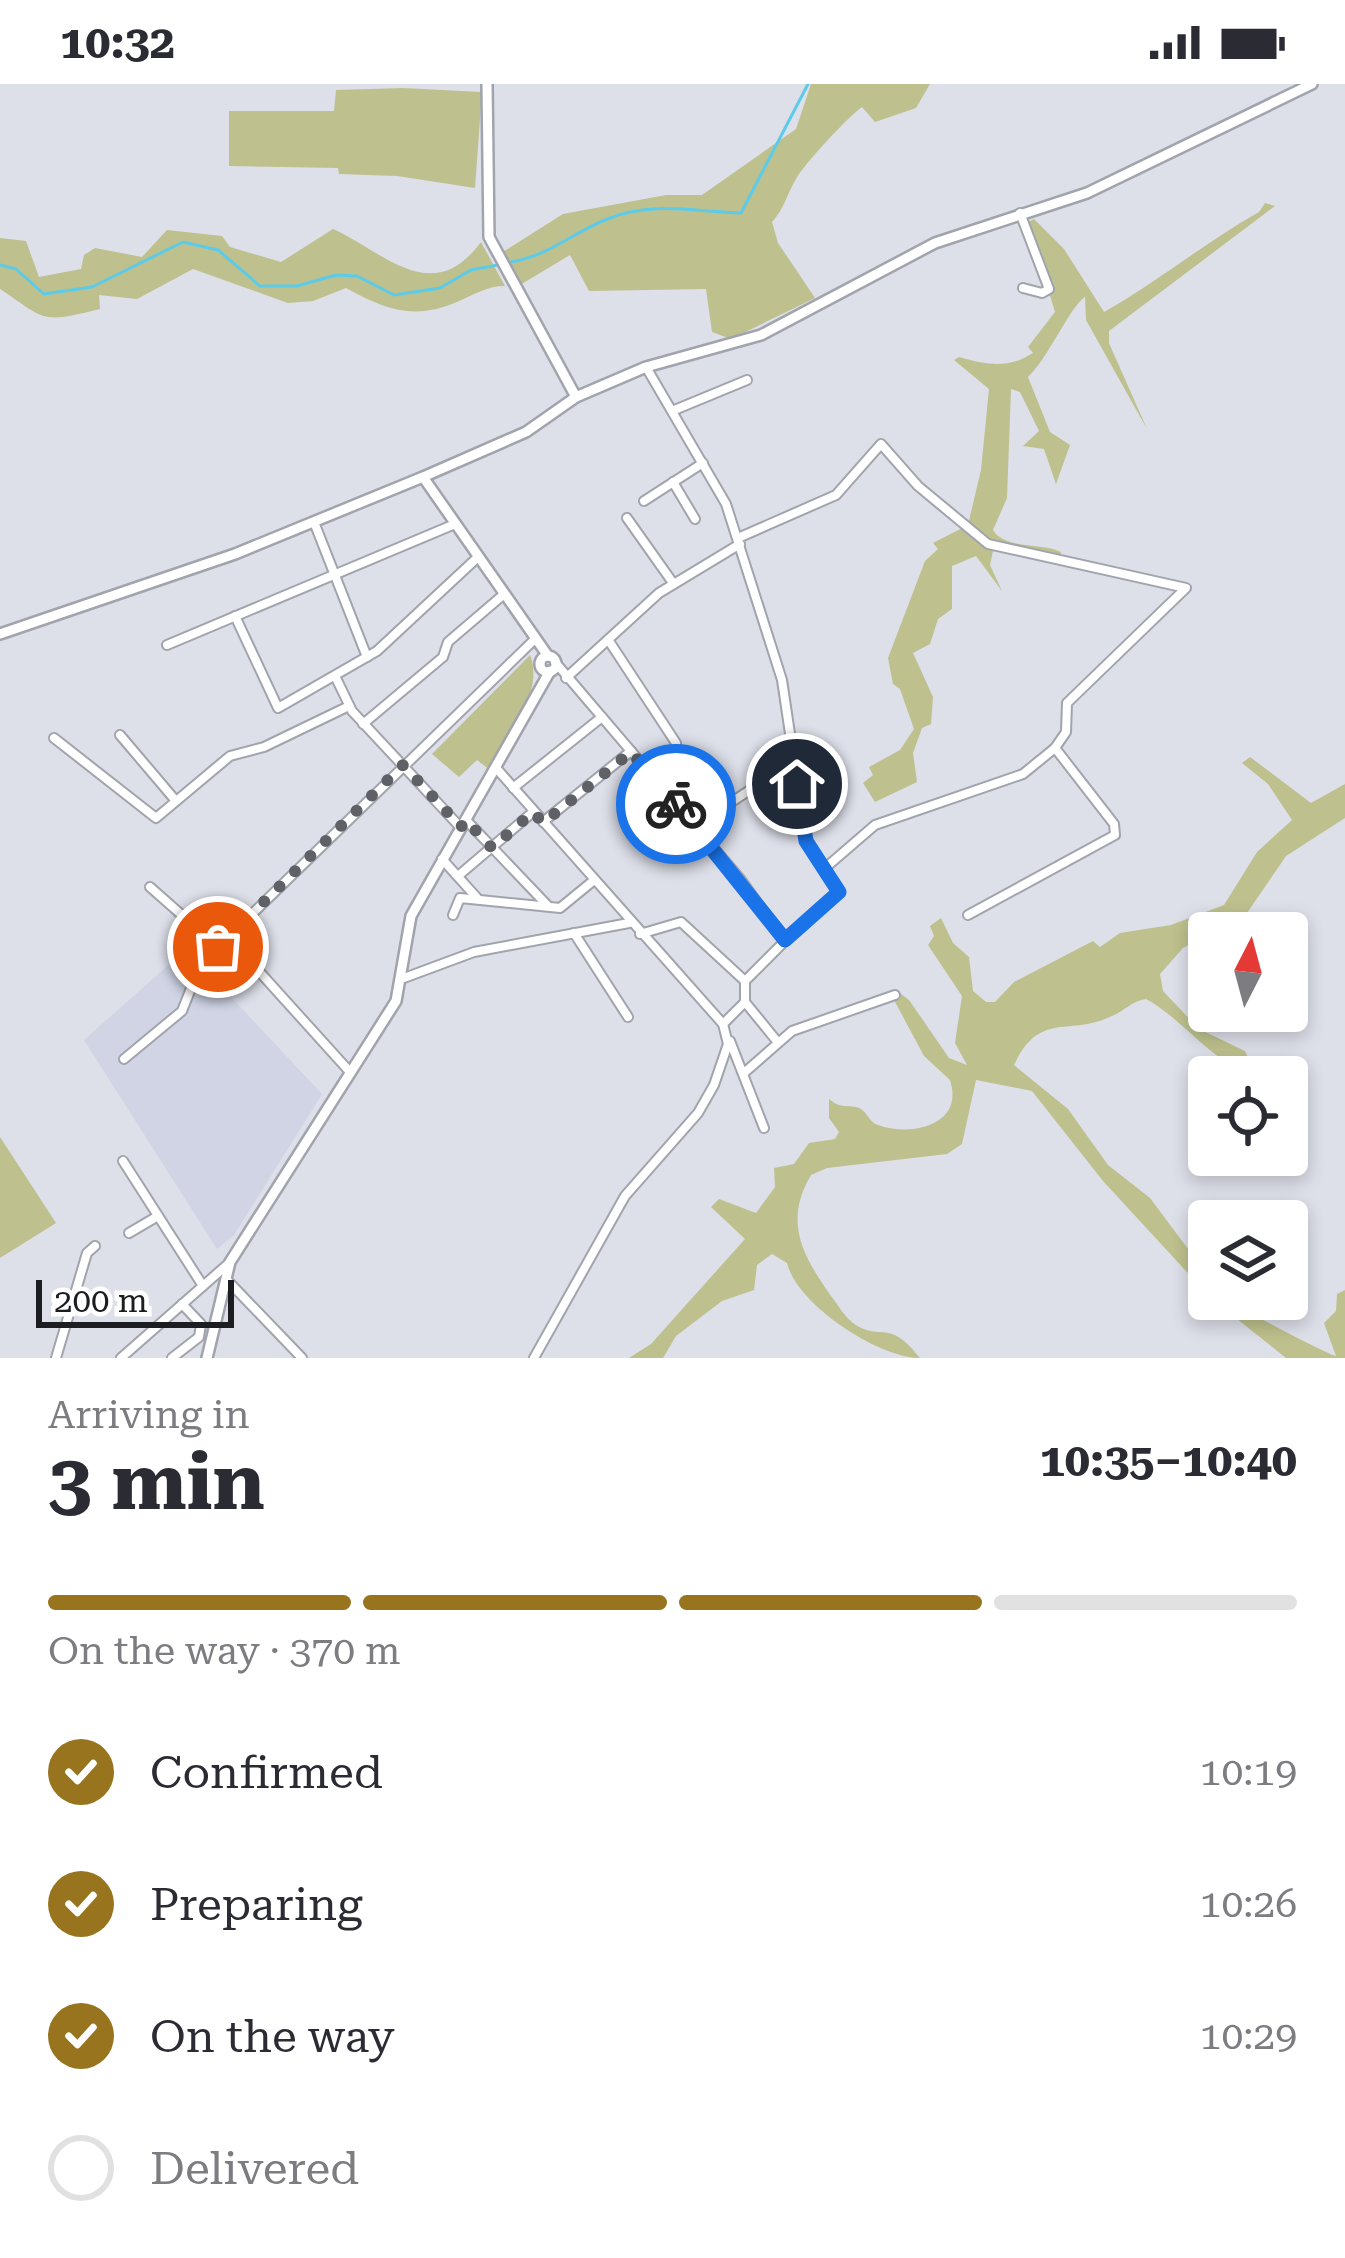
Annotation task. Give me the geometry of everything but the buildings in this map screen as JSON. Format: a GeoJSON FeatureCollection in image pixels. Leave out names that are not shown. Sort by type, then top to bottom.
{"type":"FeatureCollection","features":[{"type":"Feature","properties":{"kind":"street"},"geometry":{"type":"LineString","coordinates":[[487,84],[489,237],[576,397]]}},
{"type":"Feature","properties":{"kind":"street"},"geometry":{"type":"LineString","coordinates":[[0,634],[314,522],[423,477],[526,432],[576,397],[646,367],[760,335],[935,243],[1088,193],[1312,84]]}},
{"type":"Feature","properties":{"kind":"street"},"geometry":{"type":"LineString","coordinates":[[1019,212],[1049,289],[1042,293],[1023,287]]}},
{"type":"Feature","properties":{"kind":"street"},"geometry":{"type":"LineString","coordinates":[[534,1358],[625,1196],[698,1113],[714,1085],[725,1029],[745,1002],[745,981],[839,892],[806,841],[782,680],[739,541],[703,463],[646,367]]}},
{"type":"Feature","properties":{"kind":"street"},"geometry":{"type":"LineString","coordinates":[[672,411],[747,380]]}},
{"type":"Feature","properties":{"kind":"street"},"geometry":{"type":"LineString","coordinates":[[565,677],[674,583],[739,541],[836,495],[881,444],[948,514],[988,544],[1186,588],[1070,698],[1066,733],[1023,774],[875,825],[824,869]]}},
{"type":"Feature","properties":{"kind":"street"},"geometry":{"type":"LineString","coordinates":[[644,501],[703,463]]}},
{"type":"Feature","properties":{"kind":"street"},"geometry":{"type":"LineString","coordinates":[[423,477],[548,664],[602,717],[785,940]]}},
{"type":"Feature","properties":{"kind":"street"},"geometry":{"type":"LineString","coordinates":[[673,482],[695,519]]}},
{"type":"Feature","properties":{"kind":"street"},"geometry":{"type":"LineString","coordinates":[[627,518],[674,583]]}},
{"type":"Feature","properties":{"kind":"street"},"geometry":{"type":"LineString","coordinates":[[314,522],[368,657]]}},
{"type":"Feature","properties":{"kind":"street"},"geometry":{"type":"LineString","coordinates":[[167,645],[455,524]]}},
{"type":"Feature","properties":{"kind":"street"},"geometry":{"type":"LineString","coordinates":[[236,616],[278,708],[368,657],[478,557]]}},
{"type":"Feature","properties":{"kind":"street"},"geometry":{"type":"LineString","coordinates":[[363,724],[443,657],[448,642],[503,595]]}},
{"type":"Feature","properties":{"kind":"street"},"geometry":{"type":"LineString","coordinates":[[609,641],[676,743]]}},
{"type":"Feature","properties":{"kind":"street"},"geometry":{"type":"LineString","coordinates":[[124,1059],[182,1012],[200,968],[218,947],[536,642]]}},
{"type":"Feature","properties":{"kind":"street"},"geometry":{"type":"LineString","coordinates":[[121,1358],[230,1262],[396,1001],[404,978],[411,916],[441,857],[497,770],[540,689],[548,664]]}},
{"type":"Feature","properties":{"kind":"street"},"geometry":{"type":"LineString","coordinates":[[336,678],[363,724],[548,906]]}},
{"type":"Feature","properties":{"kind":"street"},"geometry":{"type":"LineString","coordinates":[[54,738],[156,818],[230,756],[264,747],[349,706]]}},
{"type":"Feature","properties":{"kind":"street"},"geometry":{"type":"LineString","coordinates":[[513,788],[602,717]]}},
{"type":"Feature","properties":{"kind":"street"},"geometry":{"type":"LineString","coordinates":[[120,735],[176,801]]}},
{"type":"Feature","properties":{"kind":"street"},"geometry":{"type":"LineString","coordinates":[[968,915],[1116,832],[1055,748]]}},
{"type":"Feature","properties":{"kind":"street"},"geometry":{"type":"LineString","coordinates":[[543,823],[631,752]]}},
{"type":"Feature","properties":{"kind":"street"},"geometry":{"type":"LineString","coordinates":[[695,826],[794,761]]}},
{"type":"Feature","properties":{"kind":"street"},"geometry":{"type":"LineString","coordinates":[[497,770],[725,1029],[764,1128]]}},
{"type":"Feature","properties":{"kind":"street"},"geometry":{"type":"LineString","coordinates":[[458,876],[533,812]]}},
{"type":"Feature","properties":{"kind":"street"},"geometry":{"type":"LineString","coordinates":[[441,857],[478,899]]}},
{"type":"Feature","properties":{"kind":"street"},"geometry":{"type":"LineString","coordinates":[[453,915],[460,898],[568,904],[592,881]]}},
{"type":"Feature","properties":{"kind":"street"},"geometry":{"type":"LineString","coordinates":[[150,887],[218,947]]}},
{"type":"Feature","properties":{"kind":"street"},"geometry":{"type":"LineString","coordinates":[[640,934],[681,922],[745,981]]}},
{"type":"Feature","properties":{"kind":"street"},"geometry":{"type":"LineString","coordinates":[[404,978],[474,952],[630,923]]}},
{"type":"Feature","properties":{"kind":"street"},"geometry":{"type":"LineString","coordinates":[[574,933],[628,1017]]}},
{"type":"Feature","properties":{"kind":"street"},"geometry":{"type":"LineString","coordinates":[[228,937],[350,1072]]}},
{"type":"Feature","properties":{"kind":"street"},"geometry":{"type":"LineString","coordinates":[[744,1073],[776,1040],[895,994]]}},
{"type":"Feature","properties":{"kind":"street"},"geometry":{"type":"LineString","coordinates":[[745,1002],[776,1040]]}},
{"type":"Feature","properties":{"kind":"street"},"geometry":{"type":"LineString","coordinates":[[123,1161],[203,1286]]}},
{"type":"Feature","properties":{"kind":"street"},"geometry":{"type":"LineString","coordinates":[[129,1232],[158,1216]]}},
{"type":"Feature","properties":{"kind":"street"},"geometry":{"type":"LineString","coordinates":[[56,1358],[88,1252],[95,1246]]}},
{"type":"Feature","properties":{"kind":"street"},"geometry":{"type":"LineString","coordinates":[[207,1358],[230,1262]]}},
{"type":"Feature","properties":{"kind":"street"},"geometry":{"type":"LineString","coordinates":[[226,1279],[302,1358]]}},
{"type":"Feature","properties":{"kind":"street"},"geometry":{"type":"LineString","coordinates":[[172,1358],[199,1337],[201,1324],[182,1304]]}},
{"type":"Feature","properties":{"kind":"shaded area"},"geometry":{"type":"Polygon","coordinates":[[[200,937],[229,963],[215,980],[322,1094],[234,1235],[217,1249],[84,1040],[200,937]]]}},
{"type":"Feature","properties":{"kind":"green space"},"geometry":{"type":"Polygon","coordinates":[[[811,84],[930,84],[916,108],[875,122],[862,107],[855,112],[801,172],[772,222],[778,243],[815,298],[731,339],[712,332],[706,289],[589,291],[570,255],[520,285],[503,252],[563,214],[666,195],[702,195],[796,129],[811,84]]]}},
{"type":"Feature","properties":{"kind":"green space"},"geometry":{"type":"Polygon","coordinates":[[[336,90],[482,92],[475,188],[397,176],[339,174],[338,168],[229,166],[229,111],[334,111],[336,90]]]}},
{"type":"Feature","properties":{"kind":"green space"},"geometry":{"type":"Polygon","coordinates":[[[1265,203],[1275,206],[1109,331],[1109,343],[1147,429],[1086,320],[1085,297],[1028,377],[1050,432],[1070,445],[1056,484],[1044,449],[1023,446],[1039,431],[1020,392],[1011,389],[1007,498],[993,530],[1015,543],[1061,552],[1059,562],[993,551],[990,565],[1002,591],[976,556],[952,566],[952,609],[938,619],[930,644],[913,653],[933,697],[931,724],[922,728],[913,753],[917,782],[875,802],[863,783],[873,775],[869,767],[900,750],[914,729],[900,689],[893,684],[888,658],[925,561],[938,549],[933,543],[968,525],[981,470],[989,389],[954,360],[997,364],[1024,358],[1033,353],[1028,347],[1055,312],[1028,222],[1034,219],[1064,249],[1104,312],[1259,212],[1265,203]]]}},
{"type":"Feature","properties":{"kind":"green space"},"geometry":{"type":"Polygon","coordinates":[[[333,229],[407,269],[426,273],[463,262],[481,242],[505,286],[443,307],[414,311],[388,307],[346,288],[313,301],[288,303],[193,269],[137,299],[99,295],[100,309],[65,317],[36,313],[0,289],[0,238],[26,241],[39,277],[81,269],[84,255],[95,248],[142,257],[167,230],[222,236],[230,247],[281,262],[333,229]]]}},
{"type":"Feature","properties":{"kind":"green space"},"geometry":{"type":"Polygon","coordinates":[[[530,655],[532,684],[514,729],[490,770],[477,760],[459,777],[432,754],[530,655]]]}},
{"type":"Feature","properties":{"kind":"green space"},"geometry":{"type":"Polygon","coordinates":[[[1250,757],[1311,803],[1345,784],[1345,818],[1286,856],[1248,912],[1205,912],[1224,905],[1257,852],[1292,820],[1268,784],[1242,763],[1250,757]]]}},
{"type":"Feature","properties":{"kind":"green space"},"geometry":{"type":"Polygon","coordinates":[[[941,918],[953,943],[969,957],[973,991],[986,1002],[995,1002],[1014,982],[1093,941],[1100,947],[1120,933],[1188,919],[1188,945],[1160,974],[1163,991],[1188,1017],[1188,1031],[1146,999],[1096,1022],[1045,1031],[1034,1037],[1014,1065],[1068,1109],[1108,1165],[1150,1198],[1188,1249],[1188,1273],[1103,1181],[1032,1091],[976,1080],[962,1144],[947,1154],[827,1168],[811,1175],[798,1208],[805,1253],[845,1315],[865,1329],[900,1338],[920,1358],[883,1349],[842,1326],[806,1296],[787,1263],[772,1254],[757,1265],[754,1290],[722,1301],[676,1336],[663,1358],[629,1358],[651,1344],[745,1239],[711,1207],[719,1199],[756,1213],[775,1187],[774,1168],[794,1164],[809,1143],[835,1139],[839,1132],[829,1118],[829,1099],[860,1108],[878,1125],[905,1130],[932,1124],[950,1108],[950,1080],[924,1056],[893,998],[901,994],[909,1000],[949,1058],[967,1065],[955,1043],[962,996],[928,945],[934,936],[930,926],[941,918]]]}},
{"type":"Feature","properties":{"kind":"green space"},"geometry":{"type":"Polygon","coordinates":[[[1190,1032],[1205,1032],[1247,1056],[1219,1056],[1190,1032]]]}},
{"type":"Feature","properties":{"kind":"green space"},"geometry":{"type":"Polygon","coordinates":[[[0,1137],[56,1223],[0,1258],[0,1137]]]}},
{"type":"Feature","properties":{"kind":"green space"},"geometry":{"type":"Polygon","coordinates":[[[1345,1290],[1345,1358],[1286,1358],[1238,1320],[1264,1320],[1336,1356],[1324,1323],[1336,1311],[1337,1294],[1345,1290]]]}},
{"type":"Feature","properties":{"kind":"waterway"},"geometry":{"type":"LineString","coordinates":[[507,263],[537,255],[626,213],[659,209],[741,213],[808,84]]}},
{"type":"Feature","properties":{"kind":"waterway"},"geometry":{"type":"LineString","coordinates":[[0,265],[16,269],[44,294],[92,287],[183,242],[218,250],[260,286],[297,286],[336,275],[357,276],[394,295],[440,288],[471,270],[498,265]]}},
{"type":"Feature","properties":{"kind":"way so far"},"geometry":{"type":"LineString","coordinates":[[218,947],[403,765],[461,827],[466,820],[492,848],[533,812],[543,823],[631,752],[676,804]]}},
{"type":"Feature","properties":{"kind":"route"},"geometry":{"type":"LineString","coordinates":[[676,804],[785,940],[839,892],[806,841],[797,784]]}}]}
